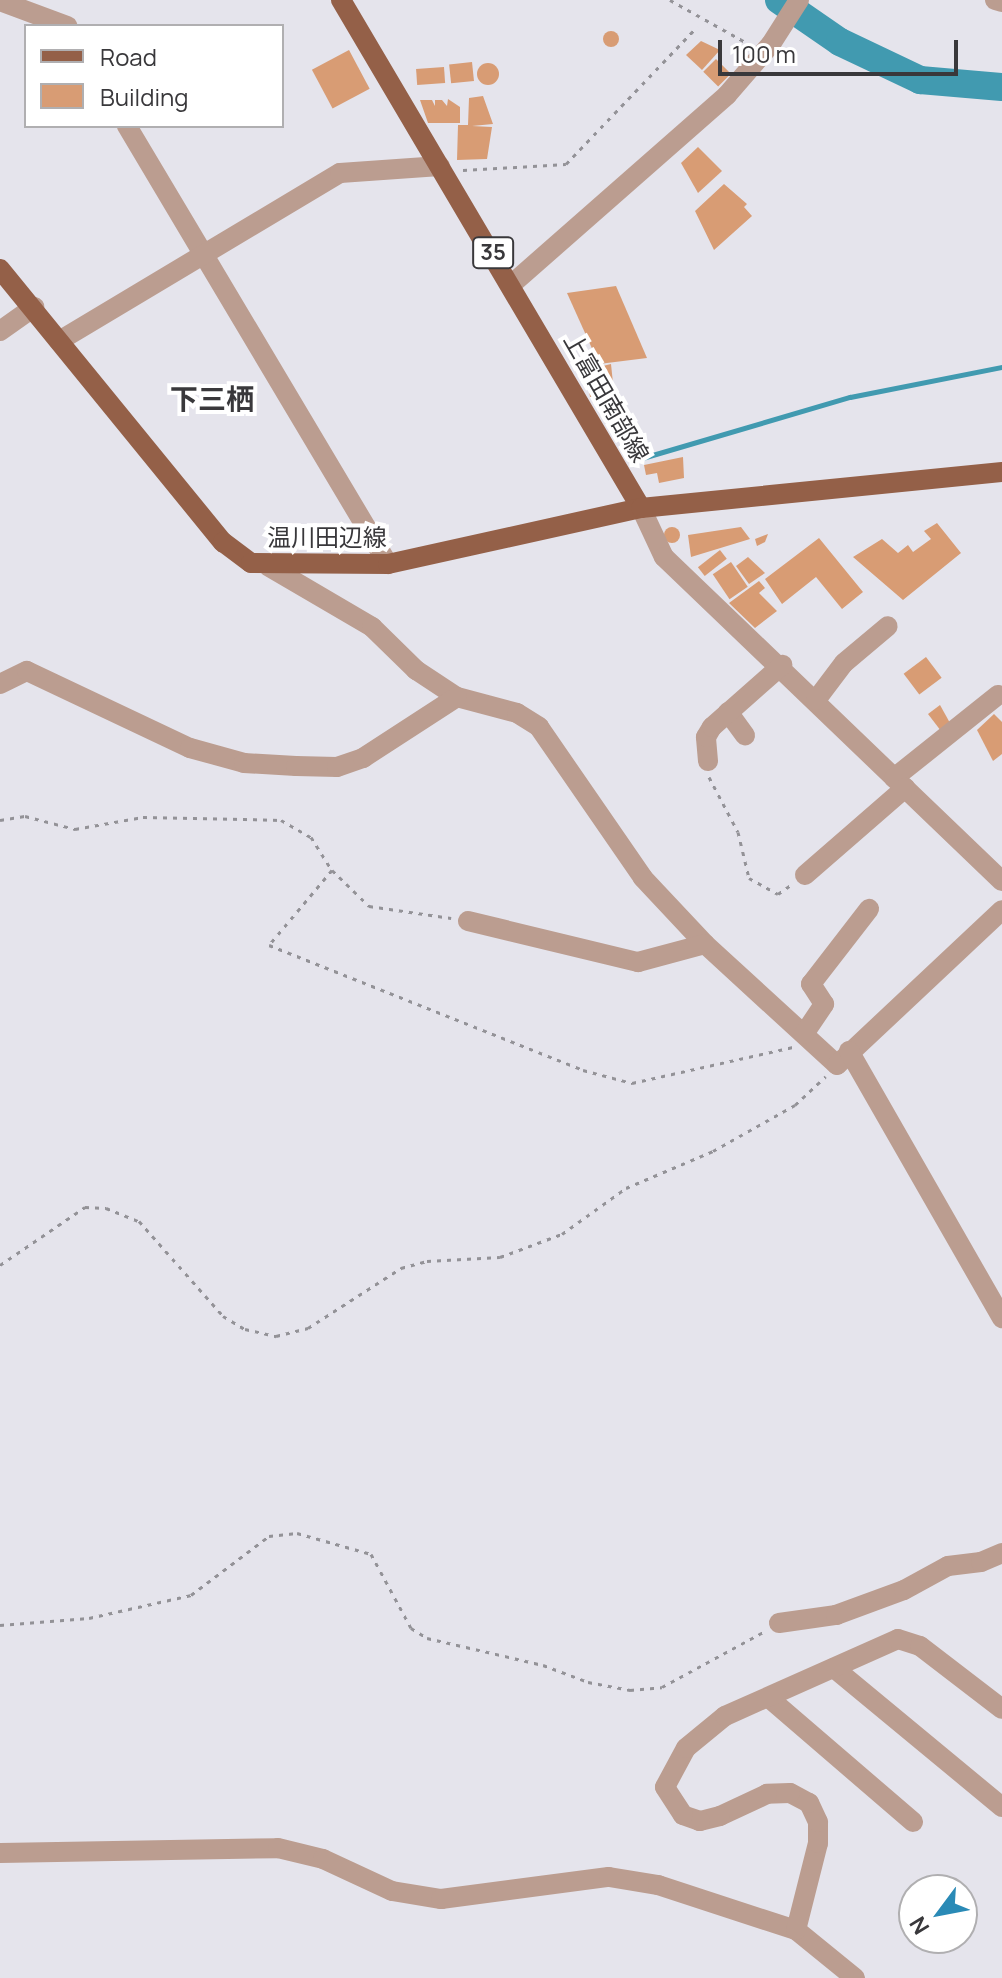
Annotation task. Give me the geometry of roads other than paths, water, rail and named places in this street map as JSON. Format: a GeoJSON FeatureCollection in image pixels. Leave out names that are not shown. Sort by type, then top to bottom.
{"type":"FeatureCollection","features":[{"type":"Feature","properties":{"kind":"main road","name":"上富田南部線"},"geometry":{"type":"LineString","coordinates":[[341,0],[512,284],[641,508]]}},
{"type":"Feature","properties":{"kind":"main road","name":"温川田辺線"},"geometry":{"type":"LineString","coordinates":[[0,269],[237,556],[268,566],[388,564],[641,508]]}},
{"type":"Feature","properties":{"kind":"main road"},"geometry":{"type":"LineString","coordinates":[[641,508],[1002,472]]}},
{"type":"Feature","properties":{"kind":"street"},"geometry":{"type":"LineString","coordinates":[[512,284],[727,95],[768,49],[799,0]]}},
{"type":"Feature","properties":{"kind":"street"},"geometry":{"type":"LineString","coordinates":[[995,0],[1002,2]]}},
{"type":"Feature","properties":{"kind":"street"},"geometry":{"type":"LineString","coordinates":[[0,1],[62,24]]}},
{"type":"Feature","properties":{"kind":"street"},"geometry":{"type":"LineString","coordinates":[[128,128],[388,564]]}},
{"type":"Feature","properties":{"kind":"street"},"geometry":{"type":"LineString","coordinates":[[59,341],[202,252],[340,173],[442,168]]}},
{"type":"Feature","properties":{"kind":"street"},"geometry":{"type":"LineString","coordinates":[[0,331],[34,307]]}},
{"type":"Feature","properties":{"kind":"street"},"geometry":{"type":"LineString","coordinates":[[641,508],[664,557],[782,665],[1002,881]]}},
{"type":"Feature","properties":{"kind":"street"},"geometry":{"type":"LineString","coordinates":[[268,566],[372,627],[416,670],[457,697],[517,713],[539,727],[643,878],[705,944],[808,1038],[843,1058],[1002,1318]]}},
{"type":"Feature","properties":{"kind":"street"},"geometry":{"type":"LineString","coordinates":[[816,700],[844,663],[888,626]]}},
{"type":"Feature","properties":{"kind":"street"},"geometry":{"type":"LineString","coordinates":[[708,761],[706,737],[728,712],[782,665]]}},
{"type":"Feature","properties":{"kind":"street"},"geometry":{"type":"LineString","coordinates":[[0,684],[27,671],[190,748],[244,763],[323,767],[363,758],[457,697]]}},
{"type":"Feature","properties":{"kind":"street"},"geometry":{"type":"LineString","coordinates":[[805,875],[900,783],[998,695]]}},
{"type":"Feature","properties":{"kind":"street"},"geometry":{"type":"LineString","coordinates":[[728,712],[745,735]]}},
{"type":"Feature","properties":{"kind":"street"},"geometry":{"type":"LineString","coordinates":[[808,1038],[824,1004],[811,984],[869,909]]}},
{"type":"Feature","properties":{"kind":"street"},"geometry":{"type":"LineString","coordinates":[[843,1058],[1002,910]]}},
{"type":"Feature","properties":{"kind":"street"},"geometry":{"type":"LineString","coordinates":[[468,921],[638,962],[705,944]]}},
{"type":"Feature","properties":{"kind":"street"},"geometry":{"type":"LineString","coordinates":[[779,1623],[836,1615],[904,1590],[948,1566],[981,1562],[1002,1553]]}},
{"type":"Feature","properties":{"kind":"street"},"geometry":{"type":"LineString","coordinates":[[796,1930],[818,1843],[818,1822],[809,1803],[790,1793],[767,1794],[700,1821],[683,1815],[665,1787],[686,1748],[725,1716],[871,1649],[910,1640],[1002,1709]]}},
{"type":"Feature","properties":{"kind":"street"},"geometry":{"type":"LineString","coordinates":[[834,1668],[1002,1807]]}},
{"type":"Feature","properties":{"kind":"street"},"geometry":{"type":"LineString","coordinates":[[769,1698],[913,1822]]}},
{"type":"Feature","properties":{"kind":"street"},"geometry":{"type":"LineString","coordinates":[[0,1853],[278,1848],[323,1859],[392,1891],[441,1899],[609,1877],[658,1885],[796,1930],[855,1978]]}},
{"type":"Feature","properties":{"kind":"waterway"},"geometry":{"type":"LineString","coordinates":[[779,0],[840,42],[920,80],[1002,87]]}},
{"type":"Feature","properties":{"kind":"waterway"},"geometry":{"type":"LineString","coordinates":[[632,461],[850,397],[1002,367]]}},
{"type":"Feature","properties":{"kind":"district","name":"下三栖"},"geometry":{"type":"Point","coordinates":[212,398]}}]}
